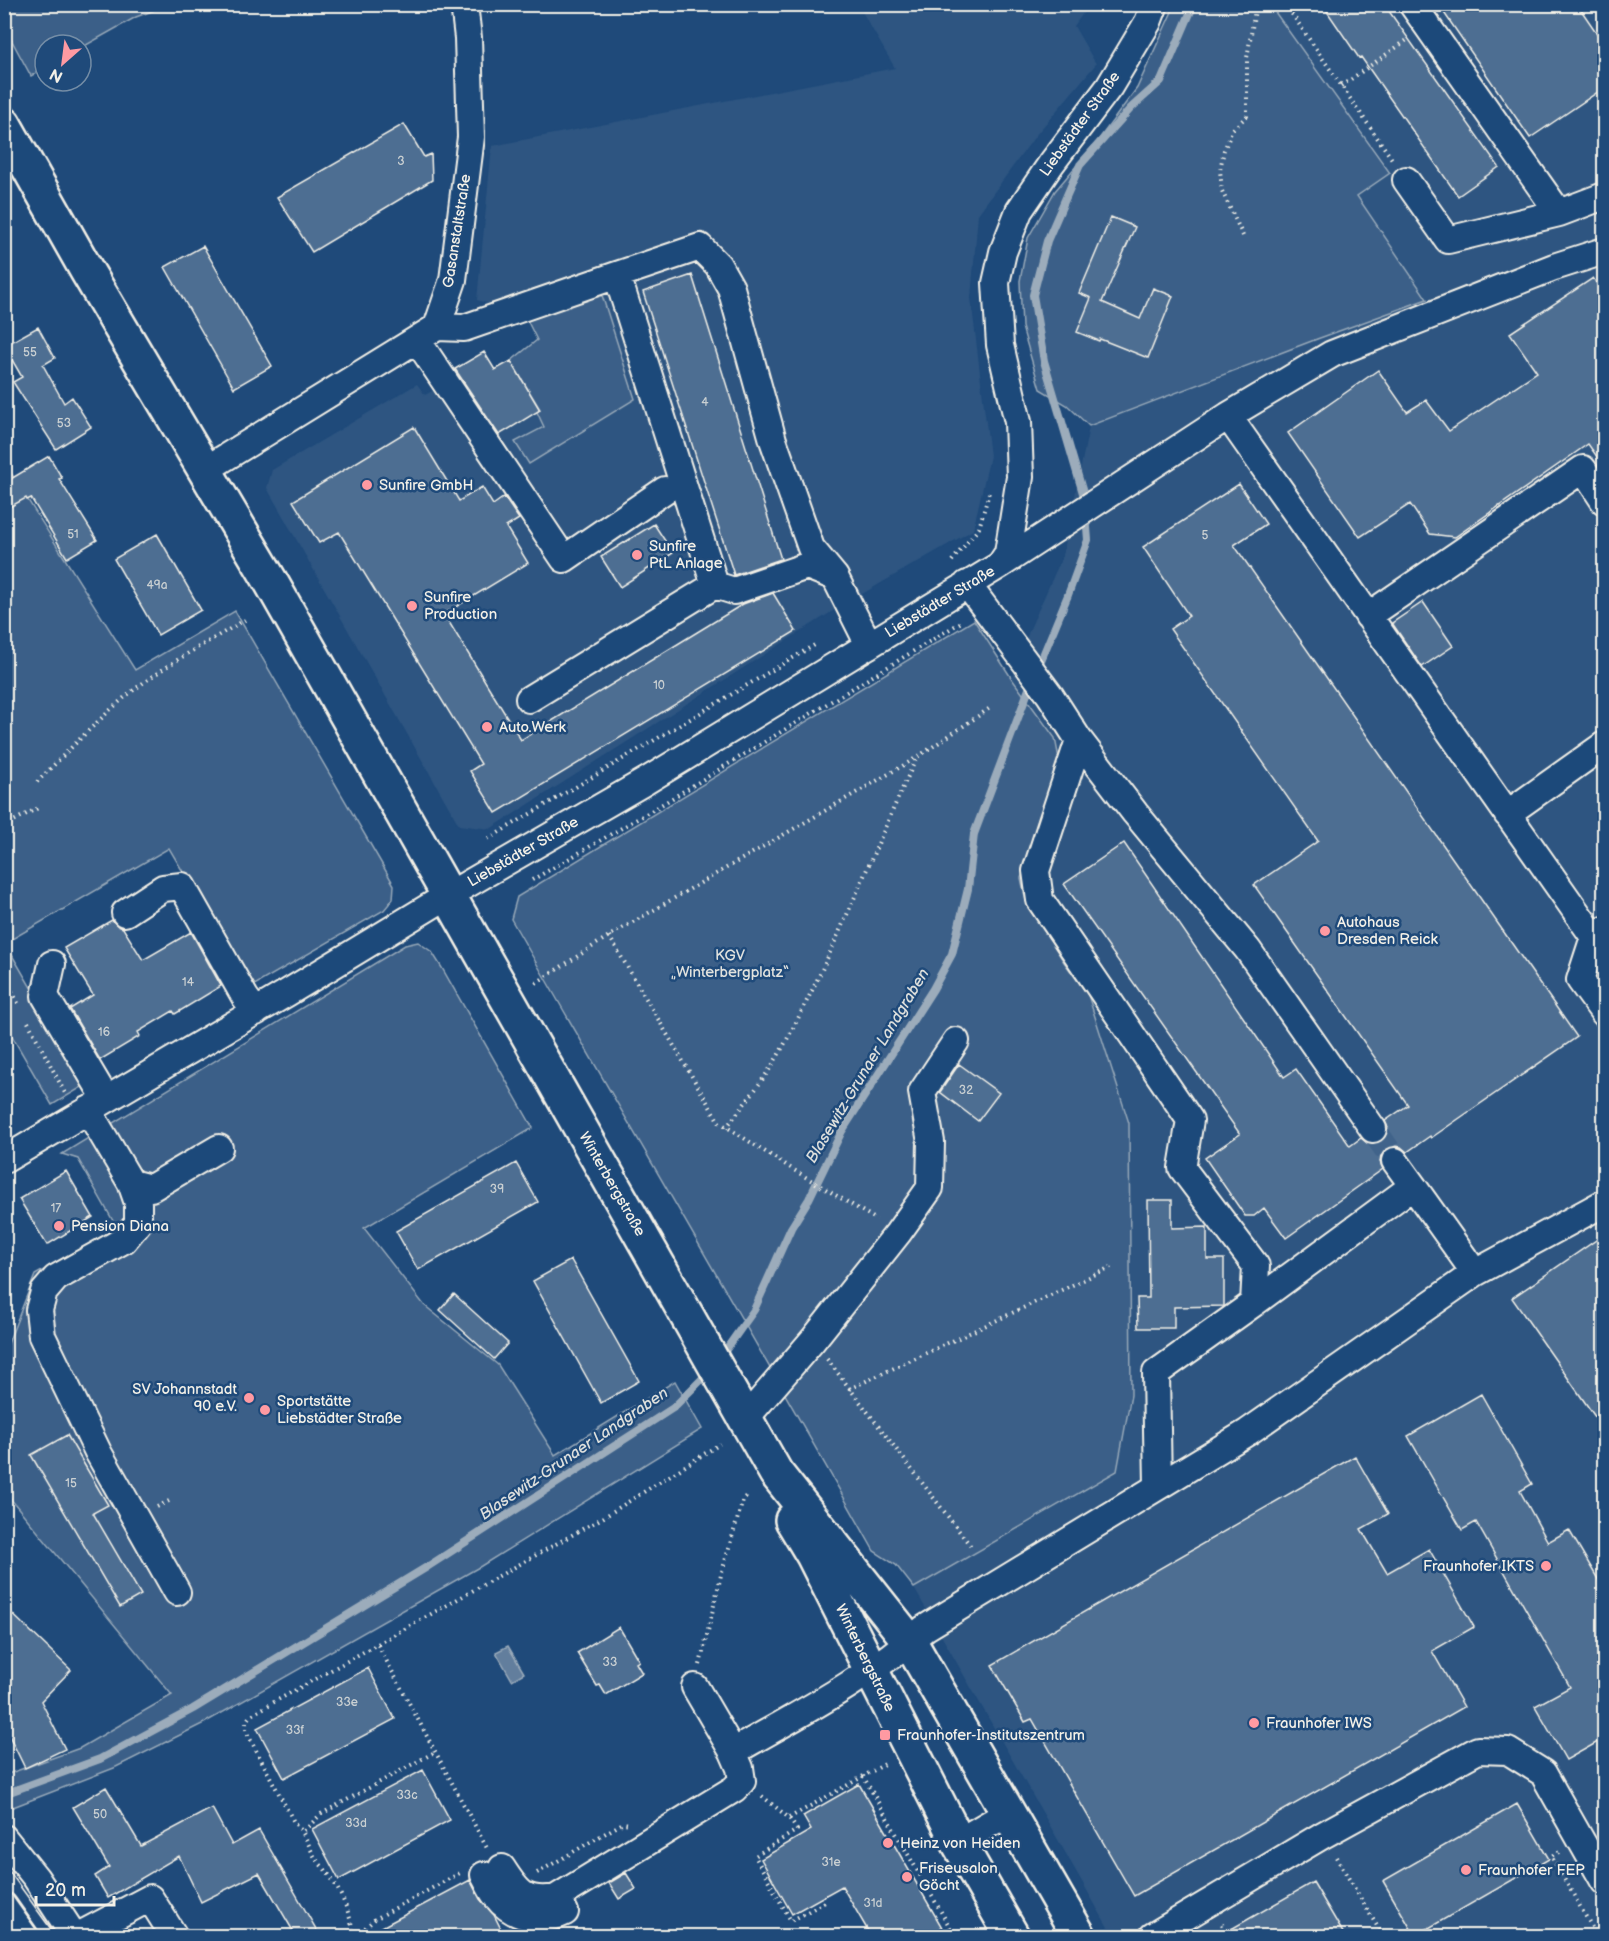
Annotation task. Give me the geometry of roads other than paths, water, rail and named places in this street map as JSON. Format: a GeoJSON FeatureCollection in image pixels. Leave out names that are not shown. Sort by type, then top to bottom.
{"type":"FeatureCollection","features":[{"type":"Feature","properties":{"kind":"main road","name":"Winterbergstraße"},"geometry":{"type":"LineString","coordinates":[[4,124],[87,271],[271,582],[776,1473],[910,1642],[1079,1936]]}},
{"type":"Feature","properties":{"kind":"main road","name":"Winterbergstraße"},"geometry":{"type":"LineString","coordinates":[[776,1473],[788,1513],[813,1556],[958,1842],[1012,1936]]}},
{"type":"Feature","properties":{"kind":"street","name":"Gasanstaltstraße"},"geometry":{"type":"LineString","coordinates":[[427,333],[453,280],[471,137],[468,38],[464,4]]}},
{"type":"Feature","properties":{"kind":"street","name":"Liebstädter Straße"},"geometry":{"type":"LineString","coordinates":[[4,1160],[87,1102],[256,1012],[447,896],[646,781],[863,633],[967,584],[1000,565],[1008,553],[1020,477],[1018,422],[1000,345],[996,284],[1002,252],[1018,211],[1050,164],[1109,87],[1148,22],[1155,4]]}},
{"type":"Feature","properties":{"kind":"street"},"geometry":{"type":"LineString","coordinates":[[1412,4],[1559,213]]}},
{"type":"Feature","properties":{"kind":"street"},"geometry":{"type":"LineString","coordinates":[[1406,180],[1448,240],[1559,213],[1605,196]]}},
{"type":"Feature","properties":{"kind":"street"},"geometry":{"type":"LineString","coordinates":[[205,470],[427,333],[464,328],[700,247],[717,265],[731,288],[773,440],[811,548],[835,577],[863,633]]}},
{"type":"Feature","properties":{"kind":"street"},"geometry":{"type":"LineString","coordinates":[[1000,565],[1228,416],[1332,354],[1554,267],[1605,251]]}},
{"type":"Feature","properties":{"kind":"street"},"geometry":{"type":"LineString","coordinates":[[617,275],[715,585]]}},
{"type":"Feature","properties":{"kind":"street"},"geometry":{"type":"LineString","coordinates":[[427,333],[564,560],[665,490]]}},
{"type":"Feature","properties":{"kind":"street"},"geometry":{"type":"LineString","coordinates":[[1228,416],[1507,814],[1599,933],[1580,980],[1605,1013]]}},
{"type":"Feature","properties":{"kind":"street"},"geometry":{"type":"LineString","coordinates":[[1368,616],[1583,469],[1605,501]]}},
{"type":"Feature","properties":{"kind":"street"},"geometry":{"type":"LineString","coordinates":[[529,699],[715,585],[734,591],[807,566],[835,577]]}},
{"type":"Feature","properties":{"kind":"street"},"geometry":{"type":"LineString","coordinates":[[967,584],[1135,813],[1248,950],[1373,1129]]}},
{"type":"Feature","properties":{"kind":"street"},"geometry":{"type":"LineString","coordinates":[[1080,740],[1036,871],[1040,900],[1190,1120],[1182,1168],[1256,1266],[1254,1303]]}},
{"type":"Feature","properties":{"kind":"street"},"geometry":{"type":"LineString","coordinates":[[1507,814],[1605,745]]}},
{"type":"Feature","properties":{"kind":"street"},"geometry":{"type":"LineString","coordinates":[[125,913],[163,888],[182,886],[245,997],[256,1012]]}},
{"type":"Feature","properties":{"kind":"street"},"geometry":{"type":"LineString","coordinates":[[52,964],[45,996],[87,1102],[131,1183],[138,1203],[138,1223],[124,1240],[56,1278],[44,1292],[39,1310],[42,1336],[98,1452],[177,1592]]}},
{"type":"Feature","properties":{"kind":"street"},"geometry":{"type":"LineString","coordinates":[[745,1419],[813,1340],[898,1233],[930,1188],[932,1142],[922,1092],[956,1041]]}},
{"type":"Feature","properties":{"kind":"street"},"geometry":{"type":"LineString","coordinates":[[131,1183],[152,1188],[219,1148]]}},
{"type":"Feature","properties":{"kind":"street"},"geometry":{"type":"LineString","coordinates":[[1395,1161],[1475,1273]]}},
{"type":"Feature","properties":{"kind":"street"},"geometry":{"type":"LineString","coordinates":[[1158,1486],[1156,1373],[1413,1186]]}},
{"type":"Feature","properties":{"kind":"street"},"geometry":{"type":"LineString","coordinates":[[733,1752],[853,1684],[910,1642],[925,1628],[1248,1432],[1475,1273],[1605,1203]]}},
{"type":"Feature","properties":{"kind":"street"},"geometry":{"type":"LineString","coordinates":[[487,1867],[525,1897],[540,1901],[556,1898],[734,1789],[742,1781],[740,1768],[695,1687]]}},
{"type":"Feature","properties":{"kind":"street"},"geometry":{"type":"LineString","coordinates":[[1153,1936],[1323,1835],[1478,1750],[1508,1751],[1542,1773],[1605,1881]]}},
{"type":"Feature","properties":{"kind":"street"},"geometry":{"type":"LineString","coordinates":[[958,1842],[1008,1813]]}},
{"type":"Feature","properties":{"kind":"street"},"geometry":{"type":"LineString","coordinates":[[4,1838],[36,1878],[76,1936],[150,1898],[174,1936]]}},
{"type":"Feature","properties":{"kind":"street"},"geometry":{"type":"LineString","coordinates":[[4,1906],[25,1936]]}},
{"type":"Feature","properties":{"kind":"waterway","name":"Blasewitz‐Grunaer Landgraben"},"geometry":{"type":"LineString","coordinates":[[1084,503],[1044,361],[1033,295],[1047,241],[1080,165],[1131,108],[1161,81],[1194,4]]}},
{"type":"Feature","properties":{"kind":"waterway","name":"Blasewitz‐Grunaer Landgraben"},"geometry":{"type":"LineString","coordinates":[[1037,670],[1088,540],[1086,515]]}},
{"type":"Feature","properties":{"kind":"waterway","name":"Blasewitz‐Grunaer Landgraben"},"geometry":{"type":"LineString","coordinates":[[720,1358],[754,1310],[791,1228],[809,1199],[842,1131],[933,989],[952,954],[968,889],[974,834],[1032,681]]}},
{"type":"Feature","properties":{"kind":"waterway","name":"Blasewitz‐Grunaer Landgraben"},"geometry":{"type":"LineString","coordinates":[[7,1793],[100,1759],[193,1709],[427,1567],[673,1408],[709,1372]]}},
{"type":"Feature","properties":{"kind":"tunnel"},"geometry":{"type":"LineString","coordinates":[[1373,1129],[1395,1161]]}},
{"type":"Feature","properties":{"kind":"tram line"},"geometry":{"type":"LineString","coordinates":[[4,1864],[56,1936]]}},
{"type":"Feature","properties":{"kind":"tram line"},"geometry":{"type":"LineString","coordinates":[[4,1884],[41,1936]]}},
{"type":"Feature","properties":{"kind":"place","name":"Sunfire GmbH"},"geometry":{"type":"Point","coordinates":[367,485]}},
{"type":"Feature","properties":{"kind":"place","name":"Sunfire PtL Anlage"},"geometry":{"type":"Point","coordinates":[637,555]}},
{"type":"Feature","properties":{"kind":"place","name":"Sunfire Production"},"geometry":{"type":"Point","coordinates":[412,606]}},
{"type":"Feature","properties":{"kind":"place","name":"Auto.Werk"},"geometry":{"type":"Point","coordinates":[487,727]}},
{"type":"Feature","properties":{"kind":"place","name":"Autohaus Dresden Reick"},"geometry":{"type":"Point","coordinates":[1325,931]}},
{"type":"Feature","properties":{"kind":"place","name":"Pension Diana"},"geometry":{"type":"Point","coordinates":[59,1226]}},
{"type":"Feature","properties":{"kind":"place","name":"SV Johannstadt 90 e.V."},"geometry":{"type":"Point","coordinates":[249,1398]}},
{"type":"Feature","properties":{"kind":"place","name":"Sportstätte Liebstädter Straße"},"geometry":{"type":"Point","coordinates":[265,1410]}},
{"type":"Feature","properties":{"kind":"place","name":"Fraunhofer IKTS"},"geometry":{"type":"Point","coordinates":[1546,1566]}},
{"type":"Feature","properties":{"kind":"place","name":"Fraunhofer IWS"},"geometry":{"type":"Point","coordinates":[1254,1723]}},
{"type":"Feature","properties":{"kind":"place","name":"Fraunhofer-Institutszentrum"},"geometry":{"type":"Point","coordinates":[885,1735]}},
{"type":"Feature","properties":{"kind":"place","name":"Heinz von Heiden"},"geometry":{"type":"Point","coordinates":[888,1843]}},
{"type":"Feature","properties":{"kind":"place","name":"Fraunhofer FEP"},"geometry":{"type":"Point","coordinates":[1466,1870]}},
{"type":"Feature","properties":{"kind":"place","name":"Friseusalon Göcht"},"geometry":{"type":"Point","coordinates":[907,1877]}},
{"type":"Feature","properties":{"kind":"park label","name":"KGV „Winterbergplatz“"},"geometry":{"type":"Point","coordinates":[730,964]}}]}
